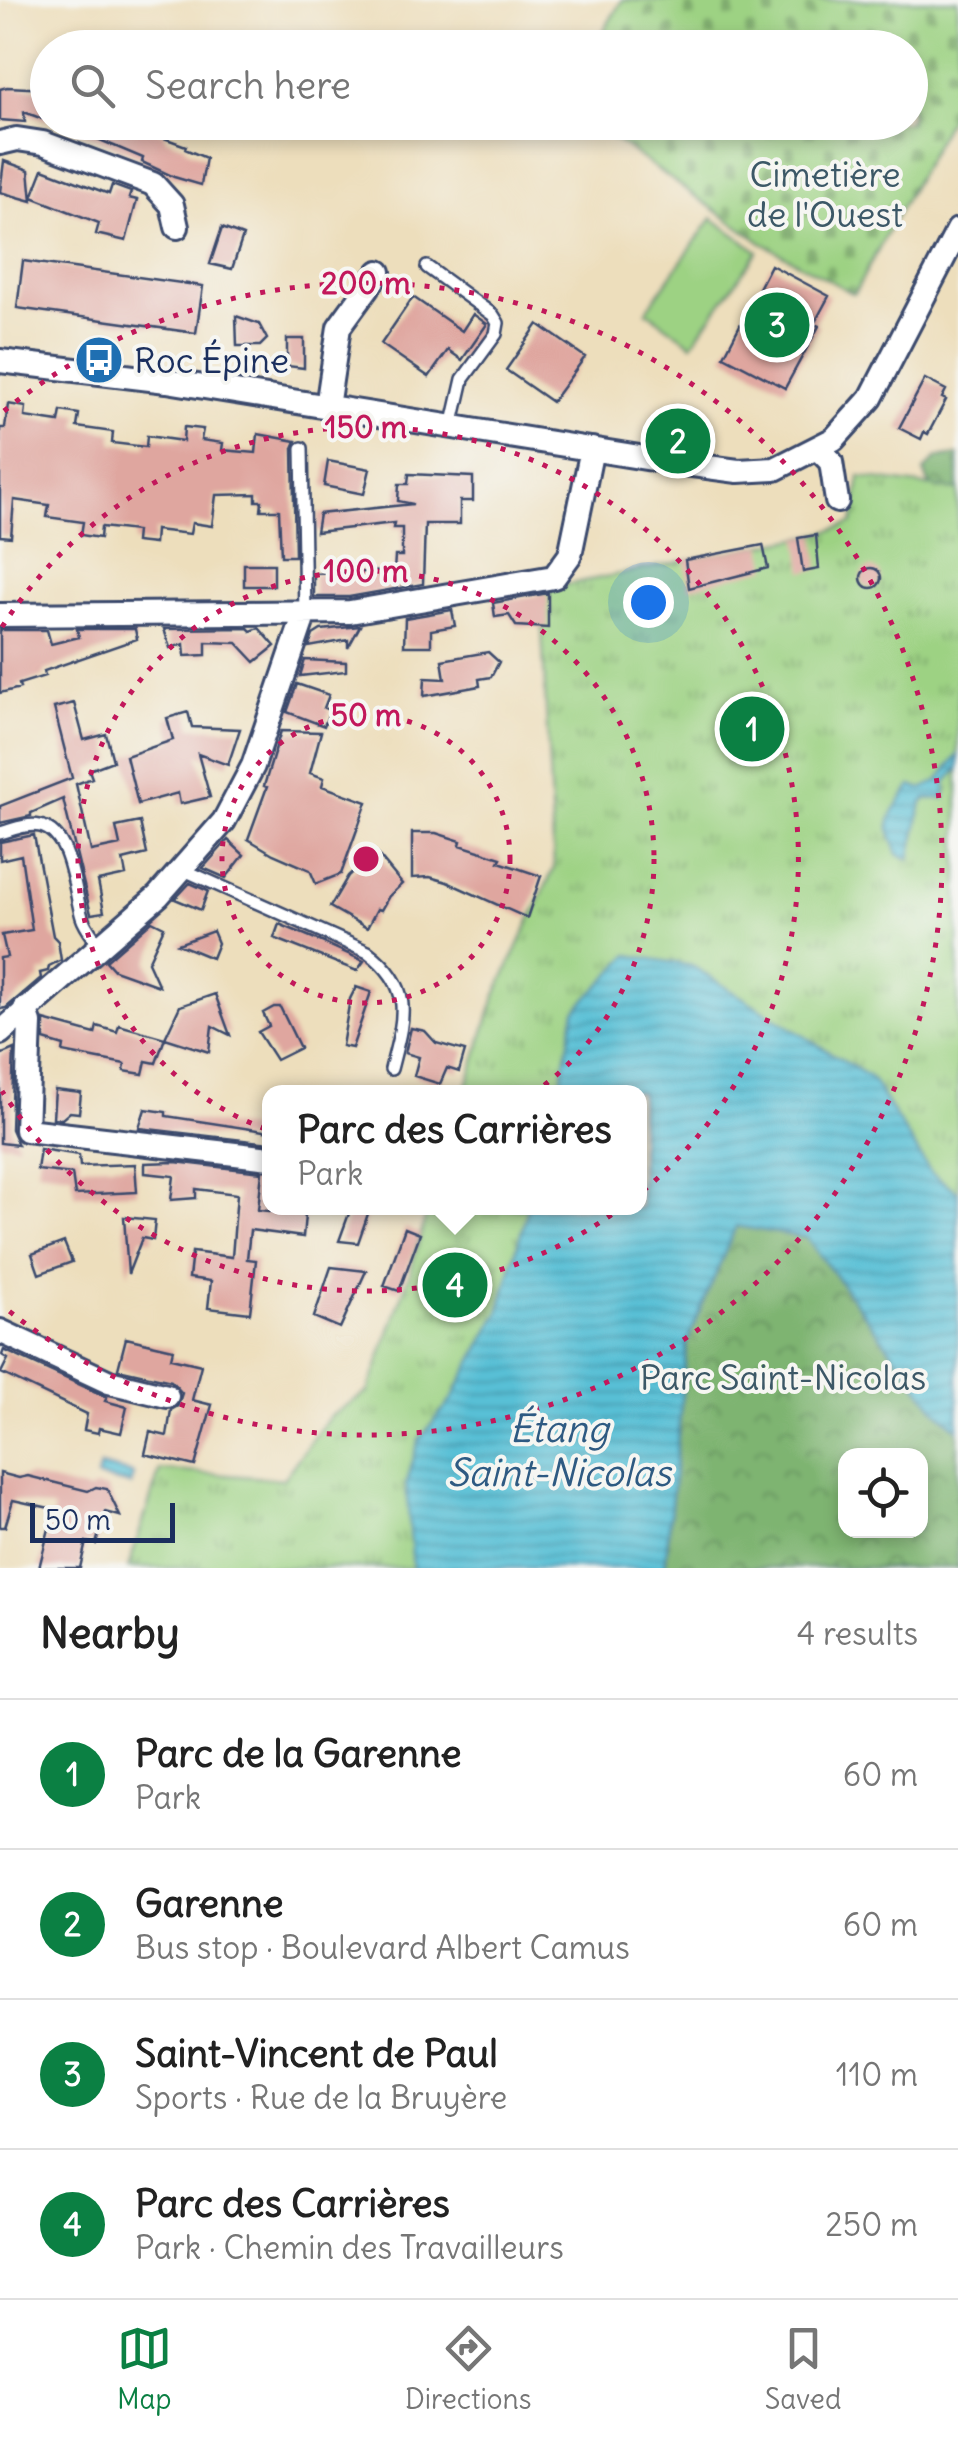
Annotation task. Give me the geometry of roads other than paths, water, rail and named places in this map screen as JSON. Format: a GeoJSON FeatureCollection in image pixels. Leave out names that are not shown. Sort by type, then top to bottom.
{"type":"FeatureCollection","features":[{"type":"Feature","properties":{"kind":"street"},"geometry":{"type":"LineString","coordinates":[[0,143],[17,139],[43,143],[152,184],[172,205],[177,227]]}},
{"type":"Feature","properties":{"kind":"street"},"geometry":{"type":"LineString","coordinates":[[0,362],[167,381],[738,471],[776,469],[827,445],[871,398],[958,230]]}},
{"type":"Feature","properties":{"kind":"street"},"geometry":{"type":"LineString","coordinates":[[327,407],[339,327],[379,272]]}},
{"type":"Feature","properties":{"kind":"street"},"geometry":{"type":"LineString","coordinates":[[827,445],[837,502]]}},
{"type":"Feature","properties":{"kind":"street"},"geometry":{"type":"LineString","coordinates":[[0,615],[370,609],[554,577],[570,555],[592,449]]}},
{"type":"Feature","properties":{"kind":"street"},"geometry":{"type":"LineString","coordinates":[[0,1033],[158,896],[224,821],[253,766],[302,613]]}},
{"type":"Feature","properties":{"kind":"street"},"geometry":{"type":"LineString","coordinates":[[26,1008],[30,1023],[26,1130],[262,1157]]}},
{"type":"Feature","properties":{"kind":"street"},"geometry":{"type":"LineString","coordinates":[[0,1331],[109,1382],[167,1396]]}},
{"type":"Feature","properties":{"kind":"lane"},"geometry":{"type":"LineString","coordinates":[[427,267],[493,315],[498,323],[496,334],[463,379],[452,427]]}},
{"type":"Feature","properties":{"kind":"lane"},"geometry":{"type":"LineString","coordinates":[[302,448],[302,613]]}},
{"type":"Feature","properties":{"kind":"lane"},"geometry":{"type":"LineString","coordinates":[[0,833],[33,825],[56,836],[76,885],[82,920],[99,944]]}},
{"type":"Feature","properties":{"kind":"lane"},"geometry":{"type":"LineString","coordinates":[[184,870],[368,952],[391,970],[401,994],[401,1028],[390,1069]]}},
{"type":"Feature","properties":{"kind":"water"},"geometry":{"type":"Polygon","coordinates":[[[958,755],[958,769],[946,782],[945,798],[926,799],[922,803],[910,859],[898,854],[890,832],[893,812],[911,786],[922,789],[937,782],[958,755]]]}},
{"type":"Feature","properties":{"kind":"water","name":"Étang Saint-Nicolas"},"geometry":{"type":"Polygon","coordinates":[[[629,955],[692,966],[871,1078],[931,1173],[958,1192],[958,1429],[937,1411],[807,1238],[736,1226],[687,1342],[665,1568],[413,1568],[406,1484],[419,1440],[452,1399],[499,1312],[526,1215],[647,1215],[647,1085],[560,1085],[575,1011],[629,955]]]}},
{"type":"Feature","properties":{"kind":"water"},"geometry":{"type":"Polygon","coordinates":[[[100,1466],[133,1474],[131,1485],[97,1477],[100,1466]]]}},
{"type":"Feature","properties":{"kind":"place","name":"Saint-Vincent de Paul"},"geometry":{"type":"Point","coordinates":[777,325]}},
{"type":"Feature","properties":{"kind":"place","name":"Roc Épine"},"geometry":{"type":"Point","coordinates":[99,360]}},
{"type":"Feature","properties":{"kind":"place","name":"Garenne"},"geometry":{"type":"Point","coordinates":[678,441]}},
{"type":"Feature","properties":{"kind":"place","name":"Parc de la Garenne"},"geometry":{"type":"Point","coordinates":[752,729]}},
{"type":"Feature","properties":{"kind":"place","name":"Parc des Carrières"},"geometry":{"type":"Point","coordinates":[455,1285]}},
{"type":"Feature","properties":{"kind":"park label","name":"Cimetière de l'Ouest"},"geometry":{"type":"Point","coordinates":[825,194]}},
{"type":"Feature","properties":{"kind":"park label","name":"Parc Saint-Nicolas"},"geometry":{"type":"Point","coordinates":[783,1377]}}]}
